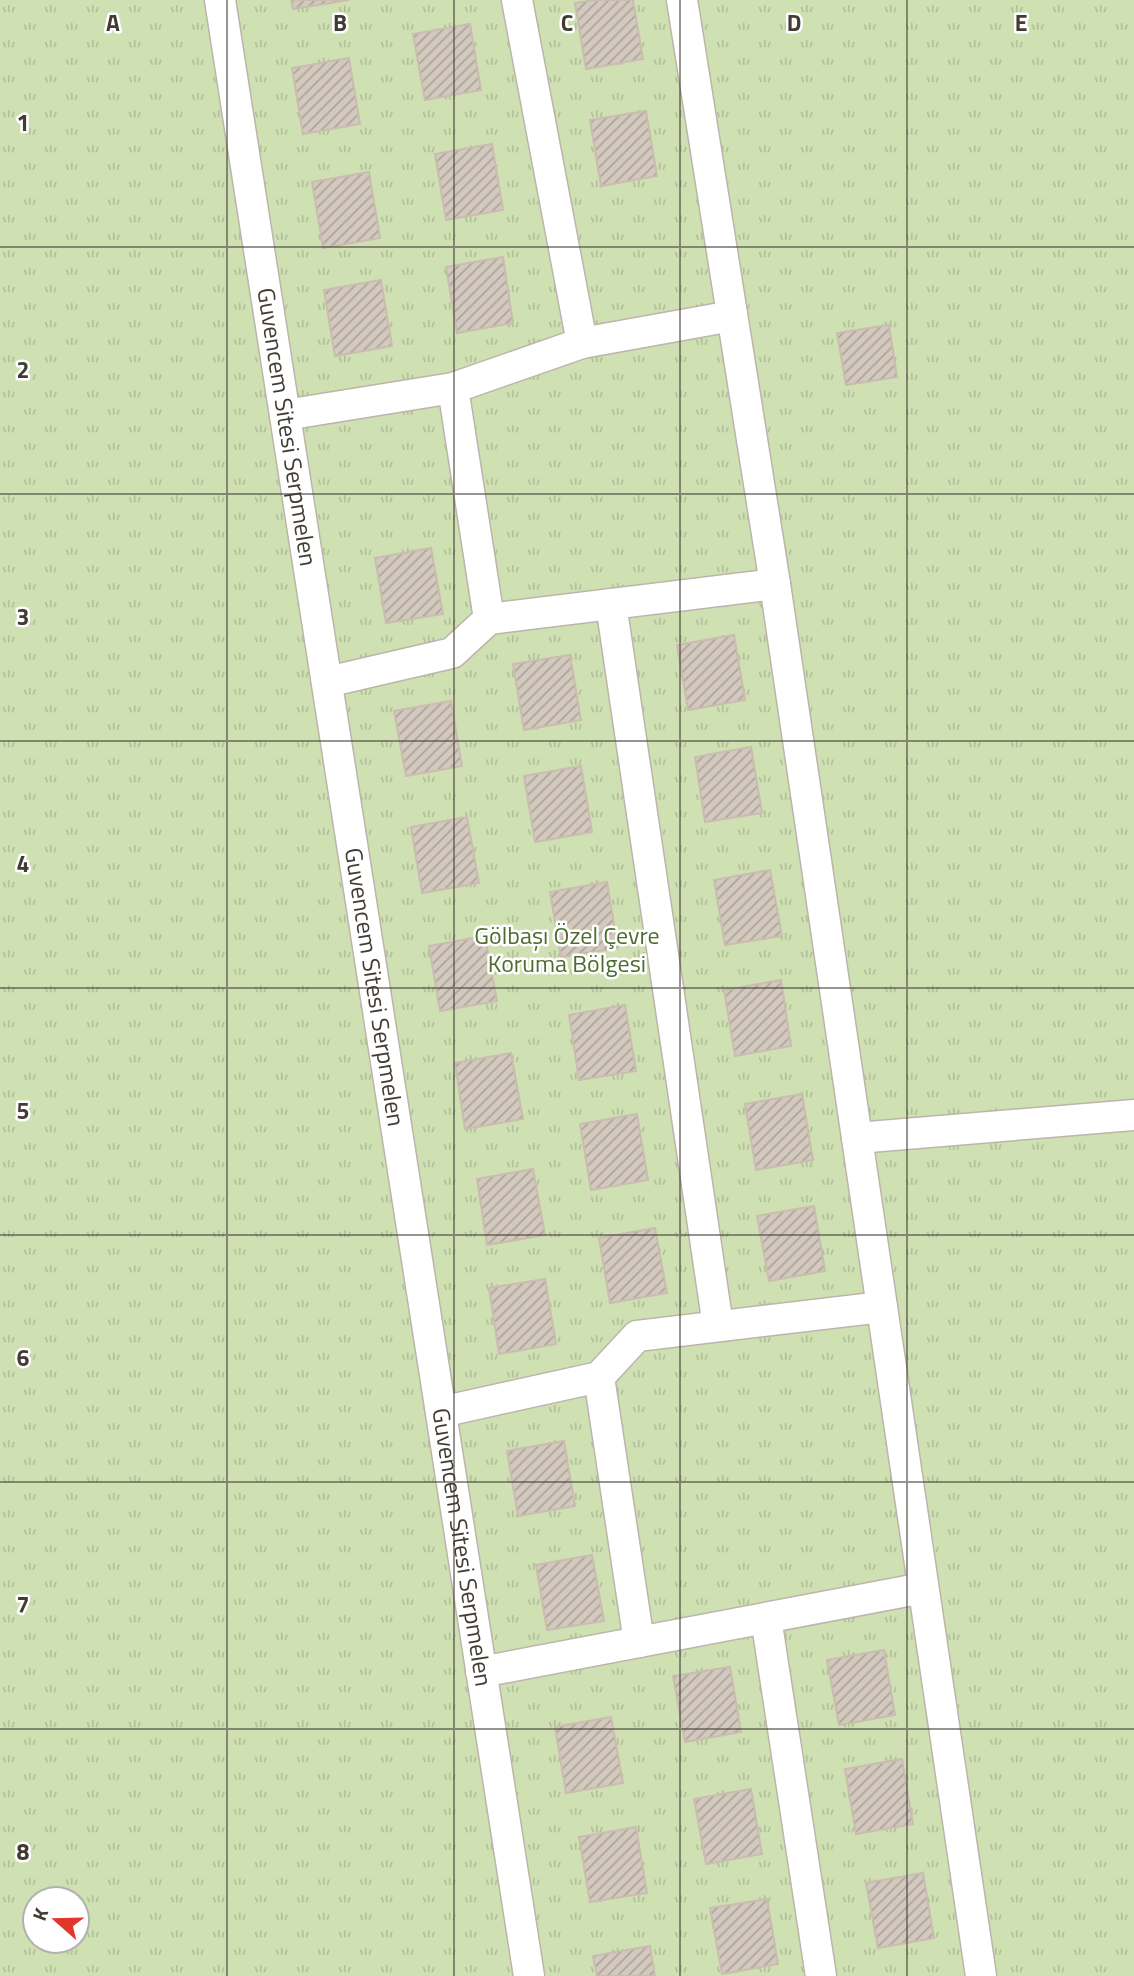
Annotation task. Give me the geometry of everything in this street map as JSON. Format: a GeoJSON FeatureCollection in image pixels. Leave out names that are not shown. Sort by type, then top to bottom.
{"type":"FeatureCollection","features":[{"type":"Feature","properties":{"kind":"street","name":"Guvencem Sitesi Serpmelen"},"geometry":{"type":"LineString","coordinates":[[220,0],[529,1976]]}},
{"type":"Feature","properties":{"kind":"street"},"geometry":{"type":"LineString","coordinates":[[517,0],[582,343]]}},
{"type":"Feature","properties":{"kind":"street"},"geometry":{"type":"LineString","coordinates":[[682,0],[775,584],[981,1976]]}},
{"type":"Feature","properties":{"kind":"street"},"geometry":{"type":"LineString","coordinates":[[285,415],[453,388],[582,343],[732,316]]}},
{"type":"Feature","properties":{"kind":"street"},"geometry":{"type":"LineString","coordinates":[[453,388],[489,619]]}},
{"type":"Feature","properties":{"kind":"street"},"geometry":{"type":"LineString","coordinates":[[327,682],[452,653],[489,619],[775,584]]}},
{"type":"Feature","properties":{"kind":"street"},"geometry":{"type":"LineString","coordinates":[[611,604],[718,1326]]}},
{"type":"Feature","properties":{"kind":"street"},"geometry":{"type":"LineString","coordinates":[[857,1138],[1134,1115]]}},
{"type":"Feature","properties":{"kind":"street"},"geometry":{"type":"LineString","coordinates":[[440,1412],[599,1377],[637,1336],[882,1307]]}},
{"type":"Feature","properties":{"kind":"street"},"geometry":{"type":"LineString","coordinates":[[599,1377],[639,1642]]}},
{"type":"Feature","properties":{"kind":"street"},"geometry":{"type":"LineString","coordinates":[[481,1672],[923,1588]]}},
{"type":"Feature","properties":{"kind":"street"},"geometry":{"type":"LineString","coordinates":[[766,1618],[821,1976]]}},
{"type":"Feature","properties":{"kind":"green space","name":"Gölbaşı Özel Çevre Koruma Bölgesi"},"geometry":{"type":"Polygon","coordinates":[[[0,0],[1134,0],[1134,1976],[0,1976],[0,0]]]}},
{"type":"Feature","properties":{"kind":"building"},"geometry":{"type":"Polygon","coordinates":[[[291,0],[349,0],[293,9],[291,0]]]}},
{"type":"Feature","properties":{"kind":"building"},"geometry":{"type":"Polygon","coordinates":[[[633,0],[643,59],[586,69],[575,3],[633,0]]]}},
{"type":"Feature","properties":{"kind":"building"},"geometry":{"type":"Polygon","coordinates":[[[470,24],[481,90],[425,100],[413,34],[470,24]]]}},
{"type":"Feature","properties":{"kind":"building"},"geometry":{"type":"Polygon","coordinates":[[[349,58],[360,124],[303,134],[292,68],[349,58]]]}},
{"type":"Feature","properties":{"kind":"building"},"geometry":{"type":"Polygon","coordinates":[[[646,111],[657,176],[601,186],[590,120],[646,111]]]}},
{"type":"Feature","properties":{"kind":"building"},"geometry":{"type":"Polygon","coordinates":[[[492,144],[503,210],[446,220],[435,154],[492,144]]]}},
{"type":"Feature","properties":{"kind":"building"},"geometry":{"type":"Polygon","coordinates":[[[369,172],[380,238],[323,248],[312,182],[369,172]]]}},
{"type":"Feature","properties":{"kind":"building"},"geometry":{"type":"Polygon","coordinates":[[[503,257],[513,323],[457,333],[446,267],[503,257]]]}},
{"type":"Feature","properties":{"kind":"building"},"geometry":{"type":"Polygon","coordinates":[[[381,280],[392,346],[335,356],[324,290],[381,280]]]}},
{"type":"Feature","properties":{"kind":"building"},"geometry":{"type":"Polygon","coordinates":[[[889,325],[897,377],[846,385],[837,333],[889,325]]]}},
{"type":"Feature","properties":{"kind":"building"},"geometry":{"type":"Polygon","coordinates":[[[431,548],[443,614],[386,623],[375,558],[431,548]]]}},
{"type":"Feature","properties":{"kind":"building"},"geometry":{"type":"Polygon","coordinates":[[[734,635],[745,700],[688,710],[677,645],[734,635]]]}},
{"type":"Feature","properties":{"kind":"building"},"geometry":{"type":"Polygon","coordinates":[[[570,655],[581,720],[524,730],[513,664],[570,655]]]}},
{"type":"Feature","properties":{"kind":"building"},"geometry":{"type":"Polygon","coordinates":[[[451,701],[462,766],[406,776],[394,711],[451,701]]]}},
{"type":"Feature","properties":{"kind":"building"},"geometry":{"type":"Polygon","coordinates":[[[751,747],[762,813],[705,822],[695,757],[751,747]]]}},
{"type":"Feature","properties":{"kind":"building"},"geometry":{"type":"Polygon","coordinates":[[[581,766],[592,832],[535,842],[524,776],[581,766]]]}},
{"type":"Feature","properties":{"kind":"building"},"geometry":{"type":"Polygon","coordinates":[[[467,817],[479,883],[422,893],[411,827],[467,817]]]}},
{"type":"Feature","properties":{"kind":"building"},"geometry":{"type":"Polygon","coordinates":[[[770,870],[782,936],[725,945],[714,880],[770,870]]]}},
{"type":"Feature","properties":{"kind":"building"},"geometry":{"type":"Polygon","coordinates":[[[607,882],[618,948],[561,957],[550,892],[607,882]]]}},
{"type":"Feature","properties":{"kind":"building"},"geometry":{"type":"Polygon","coordinates":[[[485,936],[497,1001],[440,1011],[429,946],[485,936]]]}},
{"type":"Feature","properties":{"kind":"building"},"geometry":{"type":"Polygon","coordinates":[[[781,980],[791,1046],[735,1056],[724,990],[781,980]]]}},
{"type":"Feature","properties":{"kind":"building"},"geometry":{"type":"Polygon","coordinates":[[[625,1005],[636,1071],[579,1080],[569,1015],[625,1005]]]}},
{"type":"Feature","properties":{"kind":"building"},"geometry":{"type":"Polygon","coordinates":[[[511,1053],[523,1119],[465,1129],[455,1063],[511,1053]]]}},
{"type":"Feature","properties":{"kind":"building"},"geometry":{"type":"Polygon","coordinates":[[[802,1094],[813,1160],[756,1170],[745,1104],[802,1094]]]}},
{"type":"Feature","properties":{"kind":"building"},"geometry":{"type":"Polygon","coordinates":[[[637,1114],[648,1180],[591,1190],[580,1124],[637,1114]]]}},
{"type":"Feature","properties":{"kind":"building"},"geometry":{"type":"Polygon","coordinates":[[[533,1169],[545,1235],[487,1245],[477,1179],[533,1169]]]}},
{"type":"Feature","properties":{"kind":"building"},"geometry":{"type":"Polygon","coordinates":[[[814,1206],[825,1271],[769,1281],[757,1216],[814,1206]]]}},
{"type":"Feature","properties":{"kind":"building"},"geometry":{"type":"Polygon","coordinates":[[[655,1228],[667,1293],[610,1303],[599,1238],[655,1228]]]}},
{"type":"Feature","properties":{"kind":"building"},"geometry":{"type":"Polygon","coordinates":[[[545,1279],[556,1344],[499,1354],[489,1288],[545,1279]]]}},
{"type":"Feature","properties":{"kind":"building"},"geometry":{"type":"Polygon","coordinates":[[[564,1441],[575,1506],[518,1516],[507,1451],[564,1441]]]}},
{"type":"Feature","properties":{"kind":"building"},"geometry":{"type":"Polygon","coordinates":[[[592,1555],[604,1621],[547,1630],[536,1565],[592,1555]]]}},
{"type":"Feature","properties":{"kind":"building"},"geometry":{"type":"Polygon","coordinates":[[[884,1650],[895,1715],[839,1725],[827,1660],[884,1650]]]}},
{"type":"Feature","properties":{"kind":"building"},"geometry":{"type":"Polygon","coordinates":[[[730,1667],[741,1732],[685,1742],[673,1676],[730,1667]]]}},
{"type":"Feature","properties":{"kind":"building"},"geometry":{"type":"Polygon","coordinates":[[[611,1717],[623,1783],[566,1793],[555,1727],[611,1717]]]}},
{"type":"Feature","properties":{"kind":"building"},"geometry":{"type":"Polygon","coordinates":[[[902,1759],[913,1824],[856,1834],[845,1769],[902,1759]]]}},
{"type":"Feature","properties":{"kind":"building"},"geometry":{"type":"Polygon","coordinates":[[[751,1789],[762,1854],[706,1864],[694,1799],[751,1789]]]}},
{"type":"Feature","properties":{"kind":"building"},"geometry":{"type":"Polygon","coordinates":[[[636,1827],[647,1893],[590,1902],[579,1837],[636,1827]]]}},
{"type":"Feature","properties":{"kind":"building"},"geometry":{"type":"Polygon","coordinates":[[[923,1873],[934,1938],[878,1948],[866,1883],[923,1873]]]}},
{"type":"Feature","properties":{"kind":"building"},"geometry":{"type":"Polygon","coordinates":[[[767,1899],[778,1964],[722,1974],[710,1908],[767,1899]]]}},
{"type":"Feature","properties":{"kind":"building"},"geometry":{"type":"Polygon","coordinates":[[[650,1946],[655,1976],[597,1976],[593,1956],[650,1946]]]}}]}
